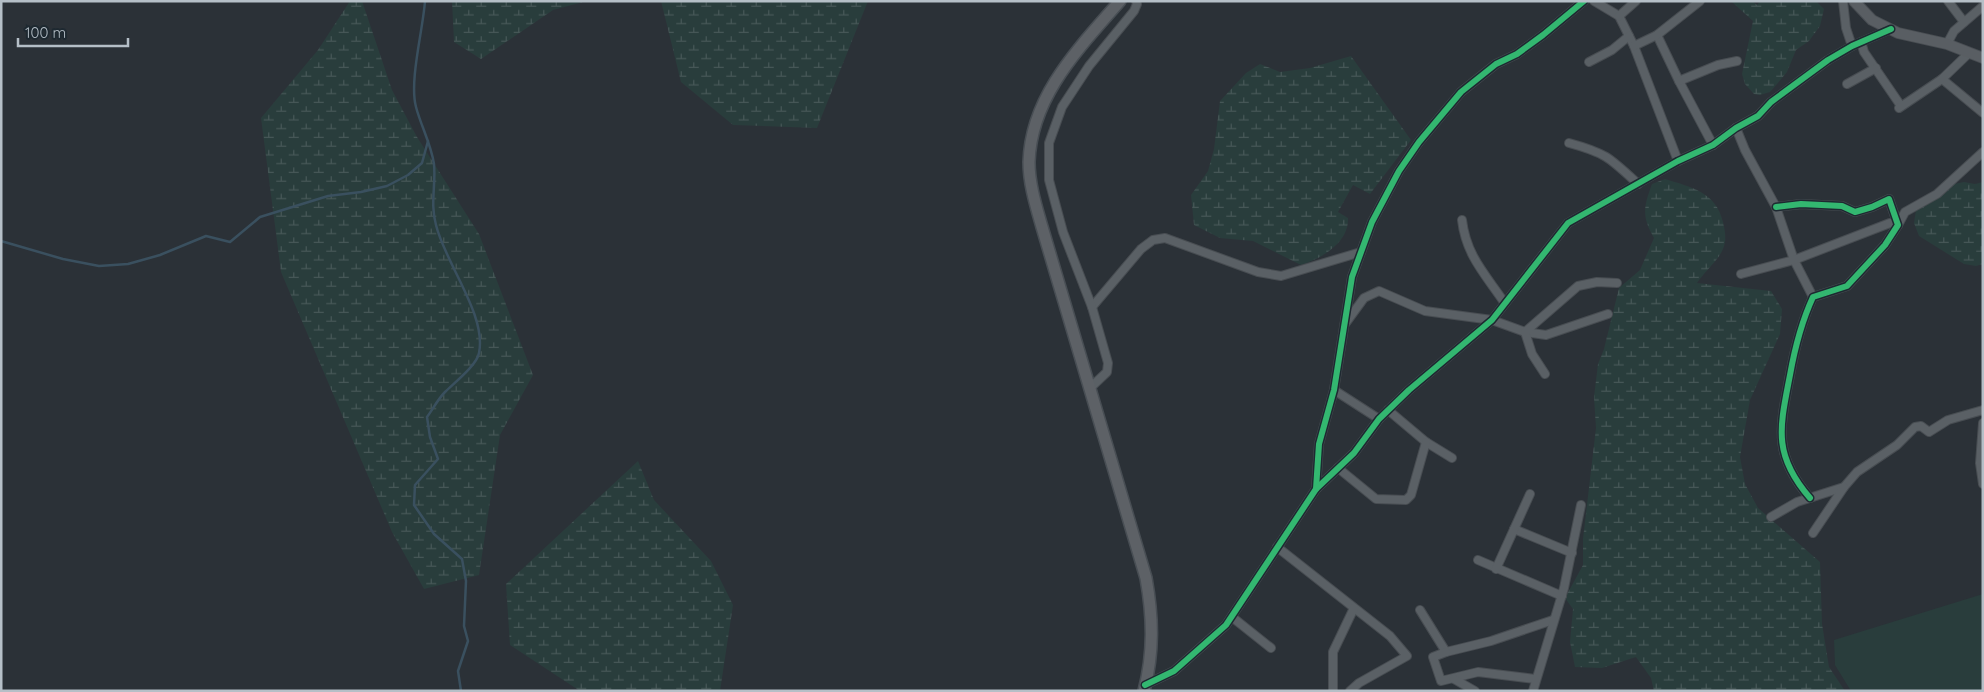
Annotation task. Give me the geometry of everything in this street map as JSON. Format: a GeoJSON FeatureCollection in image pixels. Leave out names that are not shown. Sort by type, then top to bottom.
{"type":"FeatureCollection","features":[{"type":"Feature","properties":{"kind":"main road"},"geometry":{"type":"LineString","coordinates":[[1120,1],[1055,81],[1037,120],[1029,163],[1032,189],[1042,227],[1146,578],[1152,640],[1144,688]]}},
{"type":"Feature","properties":{"kind":"street"},"geometry":{"type":"LineString","coordinates":[[1089,389],[1107,372],[1108,364],[1092,307],[1063,232],[1049,180],[1049,143],[1062,107],[1089,66],[1134,11],[1136,1]]}},
{"type":"Feature","properties":{"kind":"street"},"geometry":{"type":"LineString","coordinates":[[1316,489],[1319,444],[1334,390],[1352,277],[1372,222],[1399,171],[1419,142],[1461,92],[1496,64],[1517,54],[1543,36],[1584,1]]}},
{"type":"Feature","properties":{"kind":"street"},"geometry":{"type":"LineString","coordinates":[[1594,1],[1619,16],[1634,46],[1678,161]]}},
{"type":"Feature","properties":{"kind":"street"},"geometry":{"type":"LineString","coordinates":[[1619,16],[1636,1]]}},
{"type":"Feature","properties":{"kind":"street"},"geometry":{"type":"LineString","coordinates":[[1844,1],[1846,28],[1852,46]]}},
{"type":"Feature","properties":{"kind":"street"},"geometry":{"type":"LineString","coordinates":[[1854,1],[1872,20],[1898,33],[1947,44],[1978,54]]}},
{"type":"Feature","properties":{"kind":"street"},"geometry":{"type":"LineString","coordinates":[[1948,1],[1964,22]]}},
{"type":"Feature","properties":{"kind":"street"},"geometry":{"type":"LineString","coordinates":[[1634,46],[1657,35],[1696,2]]}},
{"type":"Feature","properties":{"kind":"street"},"geometry":{"type":"LineString","coordinates":[[1947,44],[1954,30],[1983,6]]}},
{"type":"Feature","properties":{"kind":"street"},"geometry":{"type":"LineString","coordinates":[[1144,688],[1174,671],[1232,617],[1316,489],[1354,453],[1388,410],[1492,320],[1504,302],[1568,223],[1678,161],[1713,145],[1736,128],[1758,116],[1771,102],[1852,46],[1890,29]]}},
{"type":"Feature","properties":{"kind":"street"},"geometry":{"type":"LineString","coordinates":[[1657,35],[1678,81],[1713,145]]}},
{"type":"Feature","properties":{"kind":"street"},"geometry":{"type":"LineString","coordinates":[[1590,62],[1612,50],[1629,36]]}},
{"type":"Feature","properties":{"kind":"street"},"geometry":{"type":"LineString","coordinates":[[1861,42],[1864,52],[1900,107],[1978,54]]}},
{"type":"Feature","properties":{"kind":"street"},"geometry":{"type":"LineString","coordinates":[[1678,81],[1718,65],[1737,61]]}},
{"type":"Feature","properties":{"kind":"street"},"geometry":{"type":"LineString","coordinates":[[1847,84],[1876,68]]}},
{"type":"Feature","properties":{"kind":"street"},"geometry":{"type":"LineString","coordinates":[[1942,79],[1983,113]]}},
{"type":"Feature","properties":{"kind":"street"},"geometry":{"type":"LineString","coordinates":[[1736,128],[1745,150],[1776,207],[1794,260],[1813,297]]}},
{"type":"Feature","properties":{"kind":"street"},"geometry":{"type":"LineString","coordinates":[[1569,143],[1599,152],[1612,159],[1638,184]]}},
{"type":"Feature","properties":{"kind":"street"},"geometry":{"type":"LineString","coordinates":[[1810,498],[1798,484],[1785,459],[1781,441],[1783,402],[1795,342],[1813,297],[1847,286],[1885,245],[1905,212],[1937,194],[1983,152]]}},
{"type":"Feature","properties":{"kind":"street"},"geometry":{"type":"LineString","coordinates":[[1776,207],[1801,204],[1842,206],[1855,212],[1872,208],[1889,200],[1898,225]]}},
{"type":"Feature","properties":{"kind":"street"},"geometry":{"type":"LineString","coordinates":[[1462,220],[1464,239],[1470,253],[1504,302]]}},
{"type":"Feature","properties":{"kind":"street"},"geometry":{"type":"LineString","coordinates":[[1741,274],[1794,260],[1890,223],[1898,225]]}},
{"type":"Feature","properties":{"kind":"street"},"geometry":{"type":"LineString","coordinates":[[1092,307],[1141,250],[1153,240],[1165,238],[1258,272],[1281,276],[1361,252]]}},
{"type":"Feature","properties":{"kind":"street"},"geometry":{"type":"LineString","coordinates":[[1525,332],[1578,286],[1597,282],[1617,283]]}},
{"type":"Feature","properties":{"kind":"street"},"geometry":{"type":"LineString","coordinates":[[1344,326],[1364,298],[1379,292],[1425,311],[1492,320],[1525,332],[1546,335],[1608,314]]}},
{"type":"Feature","properties":{"kind":"street"},"geometry":{"type":"LineString","coordinates":[[1525,332],[1532,354],[1545,374]]}},
{"type":"Feature","properties":{"kind":"street"},"geometry":{"type":"LineString","coordinates":[[1334,390],[1379,419]]}},
{"type":"Feature","properties":{"kind":"street"},"geometry":{"type":"LineString","coordinates":[[1388,410],[1426,442],[1452,458]]}},
{"type":"Feature","properties":{"kind":"street"},"geometry":{"type":"LineString","coordinates":[[1813,533],[1844,487],[1857,472],[1897,445],[1915,427],[1922,426],[1929,432],[1933,432],[1948,420],[1983,410]]}},
{"type":"Feature","properties":{"kind":"street"},"geometry":{"type":"LineString","coordinates":[[1983,423],[1980,448],[1983,484]]}},
{"type":"Feature","properties":{"kind":"street"},"geometry":{"type":"LineString","coordinates":[[1338,468],[1376,498],[1406,500],[1411,495],[1426,442]]}},
{"type":"Feature","properties":{"kind":"street"},"geometry":{"type":"LineString","coordinates":[[1771,517],[1798,502],[1844,487]]}},
{"type":"Feature","properties":{"kind":"street"},"geometry":{"type":"LineString","coordinates":[[1496,569],[1530,494]]}},
{"type":"Feature","properties":{"kind":"street"},"geometry":{"type":"LineString","coordinates":[[1533,691],[1553,620],[1562,596],[1581,505]]}},
{"type":"Feature","properties":{"kind":"street"},"geometry":{"type":"LineString","coordinates":[[1514,529],[1572,553]]}},
{"type":"Feature","properties":{"kind":"street"},"geometry":{"type":"LineString","coordinates":[[1277,547],[1390,636],[1407,656],[1359,683],[1350,691]]}},
{"type":"Feature","properties":{"kind":"street"},"geometry":{"type":"LineString","coordinates":[[1478,560],[1562,596]]}},
{"type":"Feature","properties":{"kind":"street"},"geometry":{"type":"LineString","coordinates":[[1333,691],[1333,652],[1354,608]]}},
{"type":"Feature","properties":{"kind":"street"},"geometry":{"type":"LineString","coordinates":[[1420,610],[1446,652]]}},
{"type":"Feature","properties":{"kind":"street"},"geometry":{"type":"LineString","coordinates":[[1232,617],[1271,648]]}},
{"type":"Feature","properties":{"kind":"street"},"geometry":{"type":"LineString","coordinates":[[1535,679],[1478,672],[1443,682],[1439,680],[1433,657],[1491,641],[1553,620]]}},
{"type":"Feature","properties":{"kind":"street"},"geometry":{"type":"LineString","coordinates":[[1454,679],[1475,691]]}},
{"type":"Feature","properties":{"kind":"green space"},"geometry":{"type":"Polygon","coordinates":[[[350,1],[362,1],[392,90],[417,137],[479,234],[533,375],[500,435],[479,575],[424,589],[392,532],[281,272],[261,118],[318,50],[350,1]]]}},
{"type":"Feature","properties":{"kind":"green space"},"geometry":{"type":"Polygon","coordinates":[[[452,1],[587,1],[553,10],[481,59],[454,42],[452,1]]]}},
{"type":"Feature","properties":{"kind":"green space"},"geometry":{"type":"Polygon","coordinates":[[[661,1],[868,1],[817,128],[733,125],[681,82],[661,1]]]}},
{"type":"Feature","properties":{"kind":"green space"},"geometry":{"type":"Polygon","coordinates":[[[1752,1],[1757,5],[1760,1],[1816,1],[1824,9],[1820,26],[1809,41],[1796,50],[1787,72],[1770,92],[1760,95],[1754,94],[1745,84],[1742,74],[1753,21],[1732,2],[1752,1]]]}},
{"type":"Feature","properties":{"kind":"green space"},"geometry":{"type":"Polygon","coordinates":[[[1351,56],[1411,140],[1370,194],[1353,185],[1338,212],[1348,218],[1344,235],[1339,242],[1325,254],[1301,265],[1253,241],[1220,238],[1194,225],[1191,195],[1208,171],[1214,149],[1220,101],[1246,73],[1260,64],[1280,72],[1310,68],[1351,56]]]}},
{"type":"Feature","properties":{"kind":"green space"},"geometry":{"type":"Polygon","coordinates":[[[1665,179],[1701,192],[1715,204],[1720,212],[1725,232],[1724,246],[1718,258],[1697,283],[1771,291],[1782,309],[1780,334],[1750,400],[1740,457],[1745,484],[1758,508],[1820,562],[1822,624],[1829,667],[1845,691],[1654,691],[1651,678],[1636,657],[1602,668],[1575,667],[1570,642],[1573,609],[1565,598],[1583,565],[1583,539],[1596,428],[1594,397],[1598,364],[1604,349],[1619,288],[1640,270],[1654,238],[1647,223],[1645,211],[1652,184],[1665,179]]]}},
{"type":"Feature","properties":{"kind":"green space"},"geometry":{"type":"Polygon","coordinates":[[[1964,182],[1975,184],[1983,182],[1983,264],[1976,266],[1964,264],[1919,236],[1914,223],[1916,210],[1949,185],[1964,182]]]}},
{"type":"Feature","properties":{"kind":"green space"},"geometry":{"type":"Polygon","coordinates":[[[638,461],[654,500],[711,561],[733,605],[720,691],[580,691],[510,645],[506,584],[638,461]]]}},
{"type":"Feature","properties":{"kind":"green space"},"geometry":{"type":"Polygon","coordinates":[[[1983,594],[1983,691],[1851,691],[1835,665],[1834,640],[1983,594]]]}},
{"type":"Feature","properties":{"kind":"waterway"},"geometry":{"type":"LineString","coordinates":[[425,1],[415,70],[414,96],[434,164],[433,210],[436,225],[471,306],[480,338],[479,353],[474,363],[442,395],[427,417],[430,437],[438,459],[415,485],[414,505],[434,534],[462,559],[466,581],[464,626],[468,641],[458,671],[461,691]]}},
{"type":"Feature","properties":{"kind":"waterway"},"geometry":{"type":"LineString","coordinates":[[1,241],[63,259],[99,266],[128,264],[160,255],[206,236],[230,242],[260,217],[328,196],[361,192],[387,186],[408,175],[422,163],[428,141]]}},
{"type":"Feature","properties":{"kind":"cycle path"},"geometry":{"type":"LineString","coordinates":[[1316,489],[1319,444],[1334,390],[1352,277],[1372,222],[1399,171],[1419,142],[1461,92],[1496,64],[1517,54],[1543,35],[1584,1]]}},
{"type":"Feature","properties":{"kind":"cycle path"},"geometry":{"type":"LineString","coordinates":[[1145,685],[1174,671],[1226,625],[1316,489],[1354,453],[1379,419],[1409,390],[1492,320],[1568,223],[1678,161],[1713,145],[1736,128],[1758,116],[1771,102],[1828,60],[1852,46],[1891,29]]}},
{"type":"Feature","properties":{"kind":"cycle path"},"geometry":{"type":"LineString","coordinates":[[1776,207],[1801,204],[1842,206],[1855,212],[1889,199],[1898,225],[1885,245],[1847,286],[1813,297],[1802,326],[1786,393],[1782,440],[1789,468],[1810,498]]}}]}
